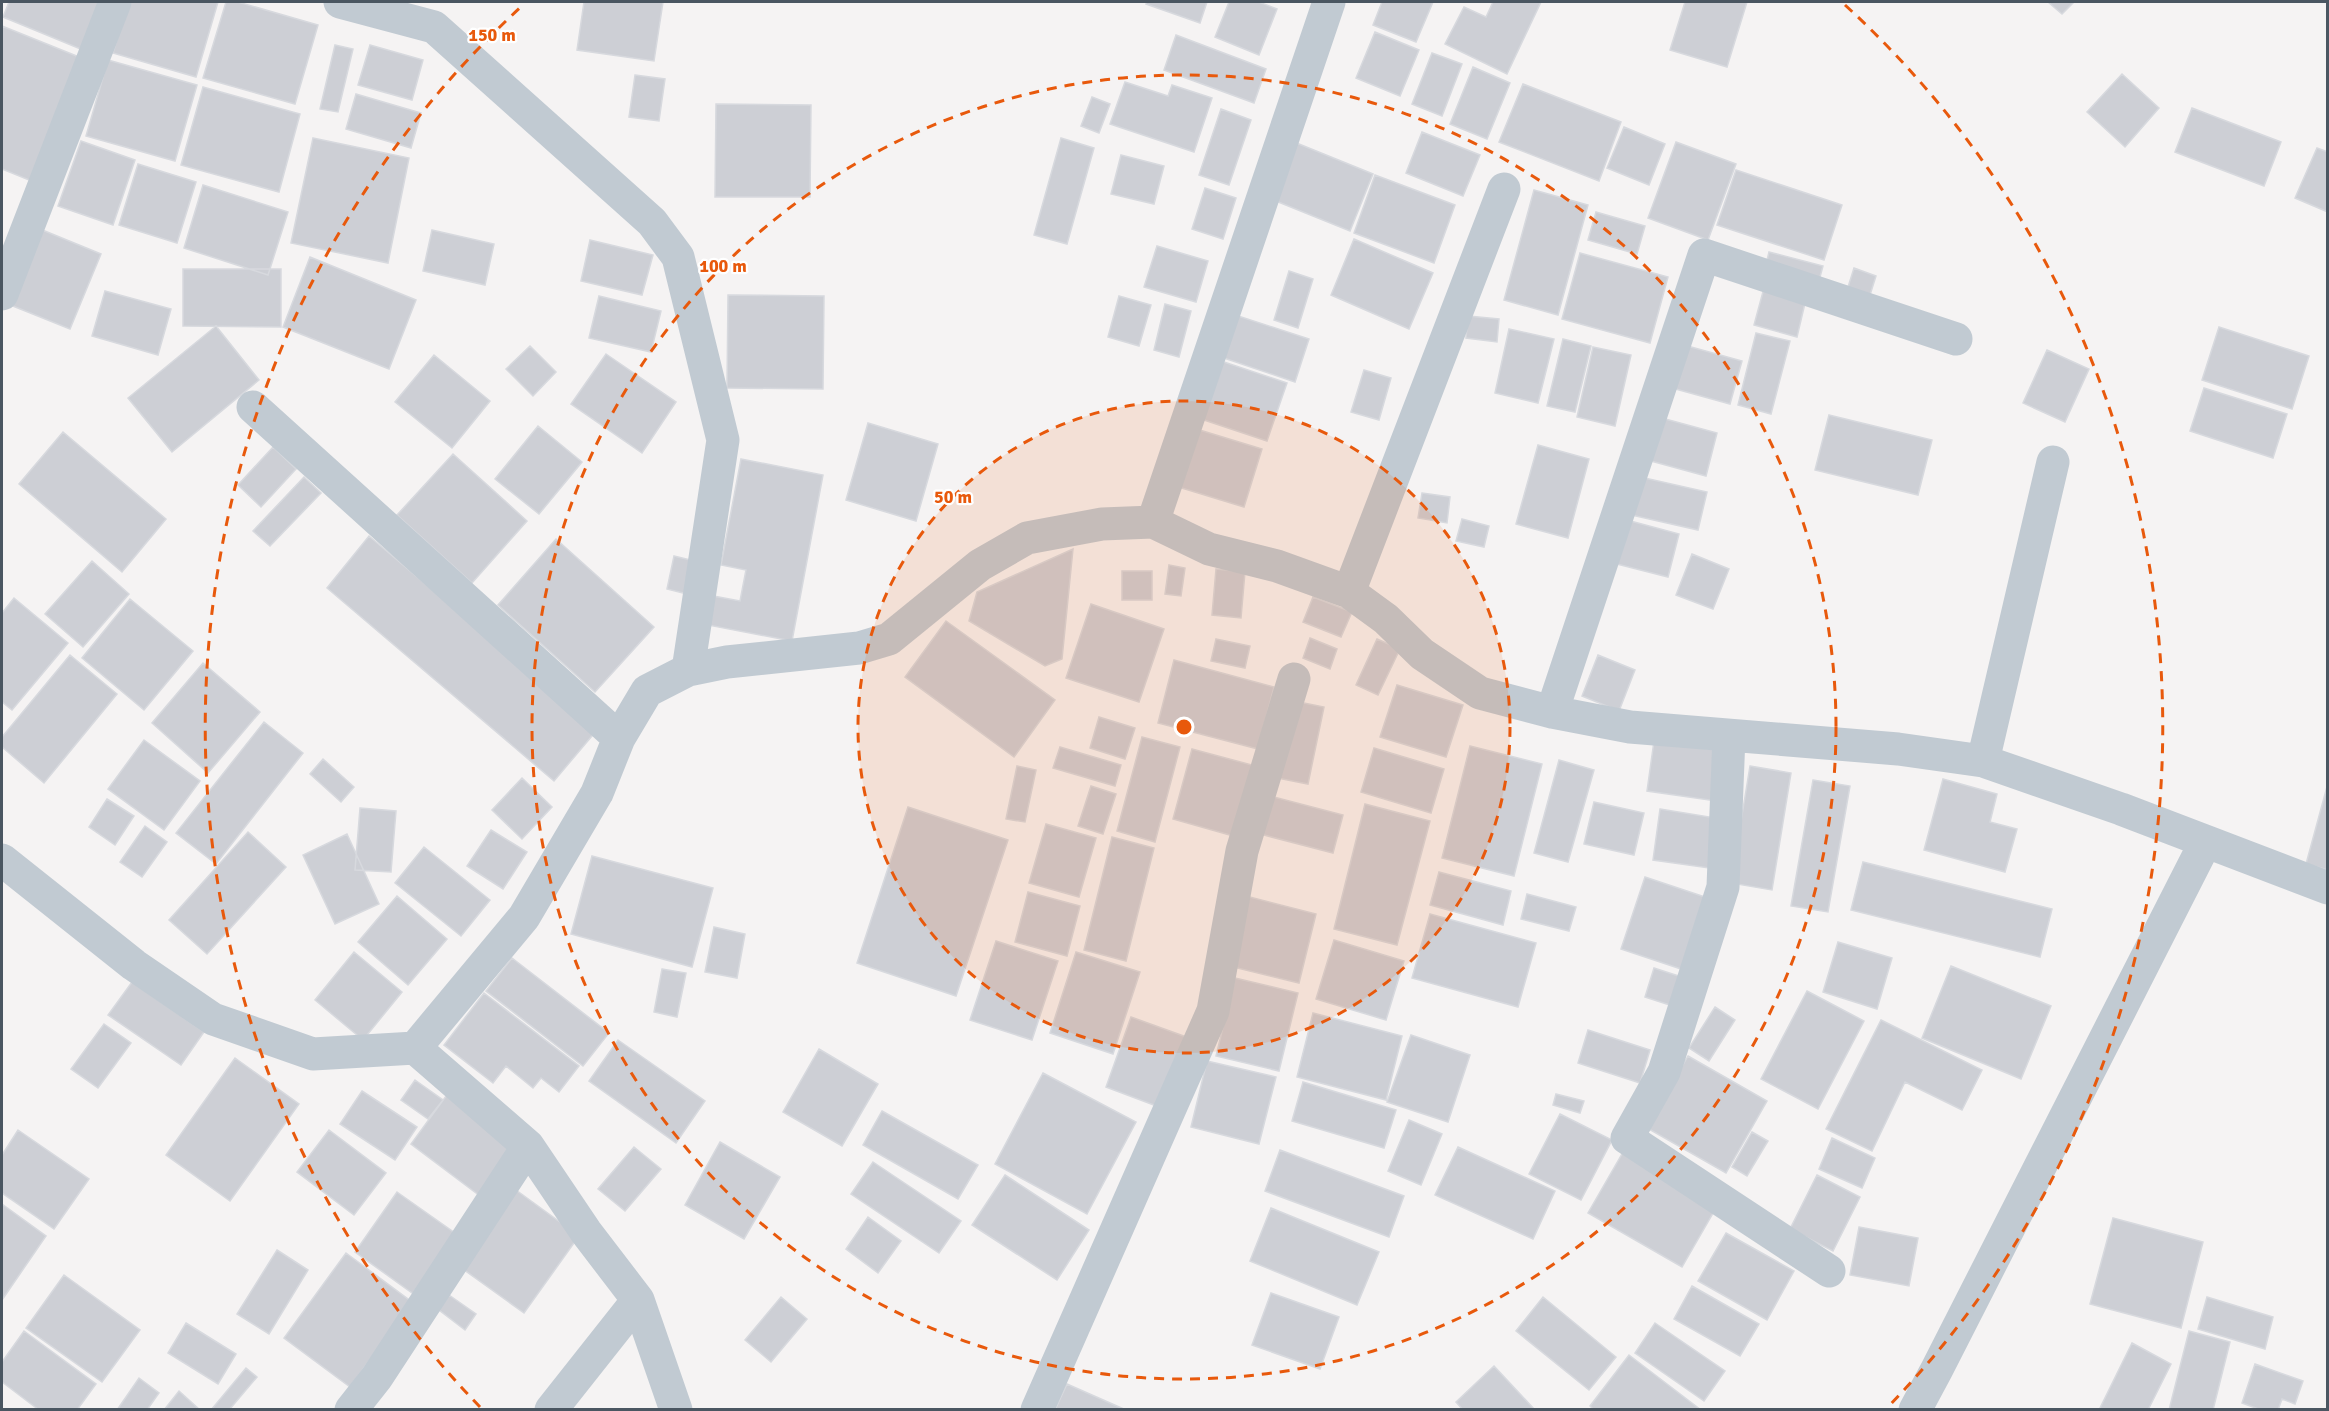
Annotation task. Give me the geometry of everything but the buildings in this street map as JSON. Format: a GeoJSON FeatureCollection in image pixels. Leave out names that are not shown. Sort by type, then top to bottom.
{"type":"FeatureCollection","features":[{"type":"Feature","properties":{"kind":"street"},"geometry":{"type":"LineString","coordinates":[[2,294],[115,2]]}},
{"type":"Feature","properties":{"kind":"street"},"geometry":{"type":"LineString","coordinates":[[340,2],[437,14],[652,222],[678,258],[723,440],[688,670]]}},
{"type":"Feature","properties":{"kind":"street"},"geometry":{"type":"LineString","coordinates":[[1154,522],[1329,2]]}},
{"type":"Feature","properties":{"kind":"street"},"geometry":{"type":"LineString","coordinates":[[1349,592],[1504,189]]}},
{"type":"Feature","properties":{"kind":"street"},"geometry":{"type":"LineString","coordinates":[[1552,712],[1704,255],[1956,339]]}},
{"type":"Feature","properties":{"kind":"street"},"geometry":{"type":"LineString","coordinates":[[253,407],[619,738]]}},
{"type":"Feature","properties":{"kind":"street"},"geometry":{"type":"LineString","coordinates":[[1983,761],[2052,462]]}},
{"type":"Feature","properties":{"kind":"street"},"geometry":{"type":"LineString","coordinates":[[415,1048],[524,917],[597,793],[619,738],[647,691],[688,670],[738,661],[859,648],[889,639],[980,565],[1027,538],[1102,524],[1154,522],[1209,549],[1277,566],[1349,592],[1386,619],[1422,654],[1480,693],[1552,712],[1630,727],[1898,749],[1983,761],[2121,809],[2205,843],[2328,888]]}},
{"type":"Feature","properties":{"kind":"street"},"geometry":{"type":"LineString","coordinates":[[1037,1410],[1213,1011],[1242,851],[1294,679]]}},
{"type":"Feature","properties":{"kind":"street"},"geometry":{"type":"LineString","coordinates":[[1729,736],[1723,887],[1664,1072],[1627,1138],[1829,1271]]}},
{"type":"Feature","properties":{"kind":"street"},"geometry":{"type":"LineString","coordinates":[[1915,1410],[2205,843]]}},
{"type":"Feature","properties":{"kind":"street"},"geometry":{"type":"LineString","coordinates":[[2,860],[135,965],[213,1019],[314,1054],[415,1048],[528,1146],[586,1232],[638,1300],[676,1410]]}},
{"type":"Feature","properties":{"kind":"street"},"geometry":{"type":"LineString","coordinates":[[351,1410],[377,1377],[528,1146]]}},
{"type":"Feature","properties":{"kind":"street"},"geometry":{"type":"LineString","coordinates":[[551,1410],[638,1300]]}}]}
